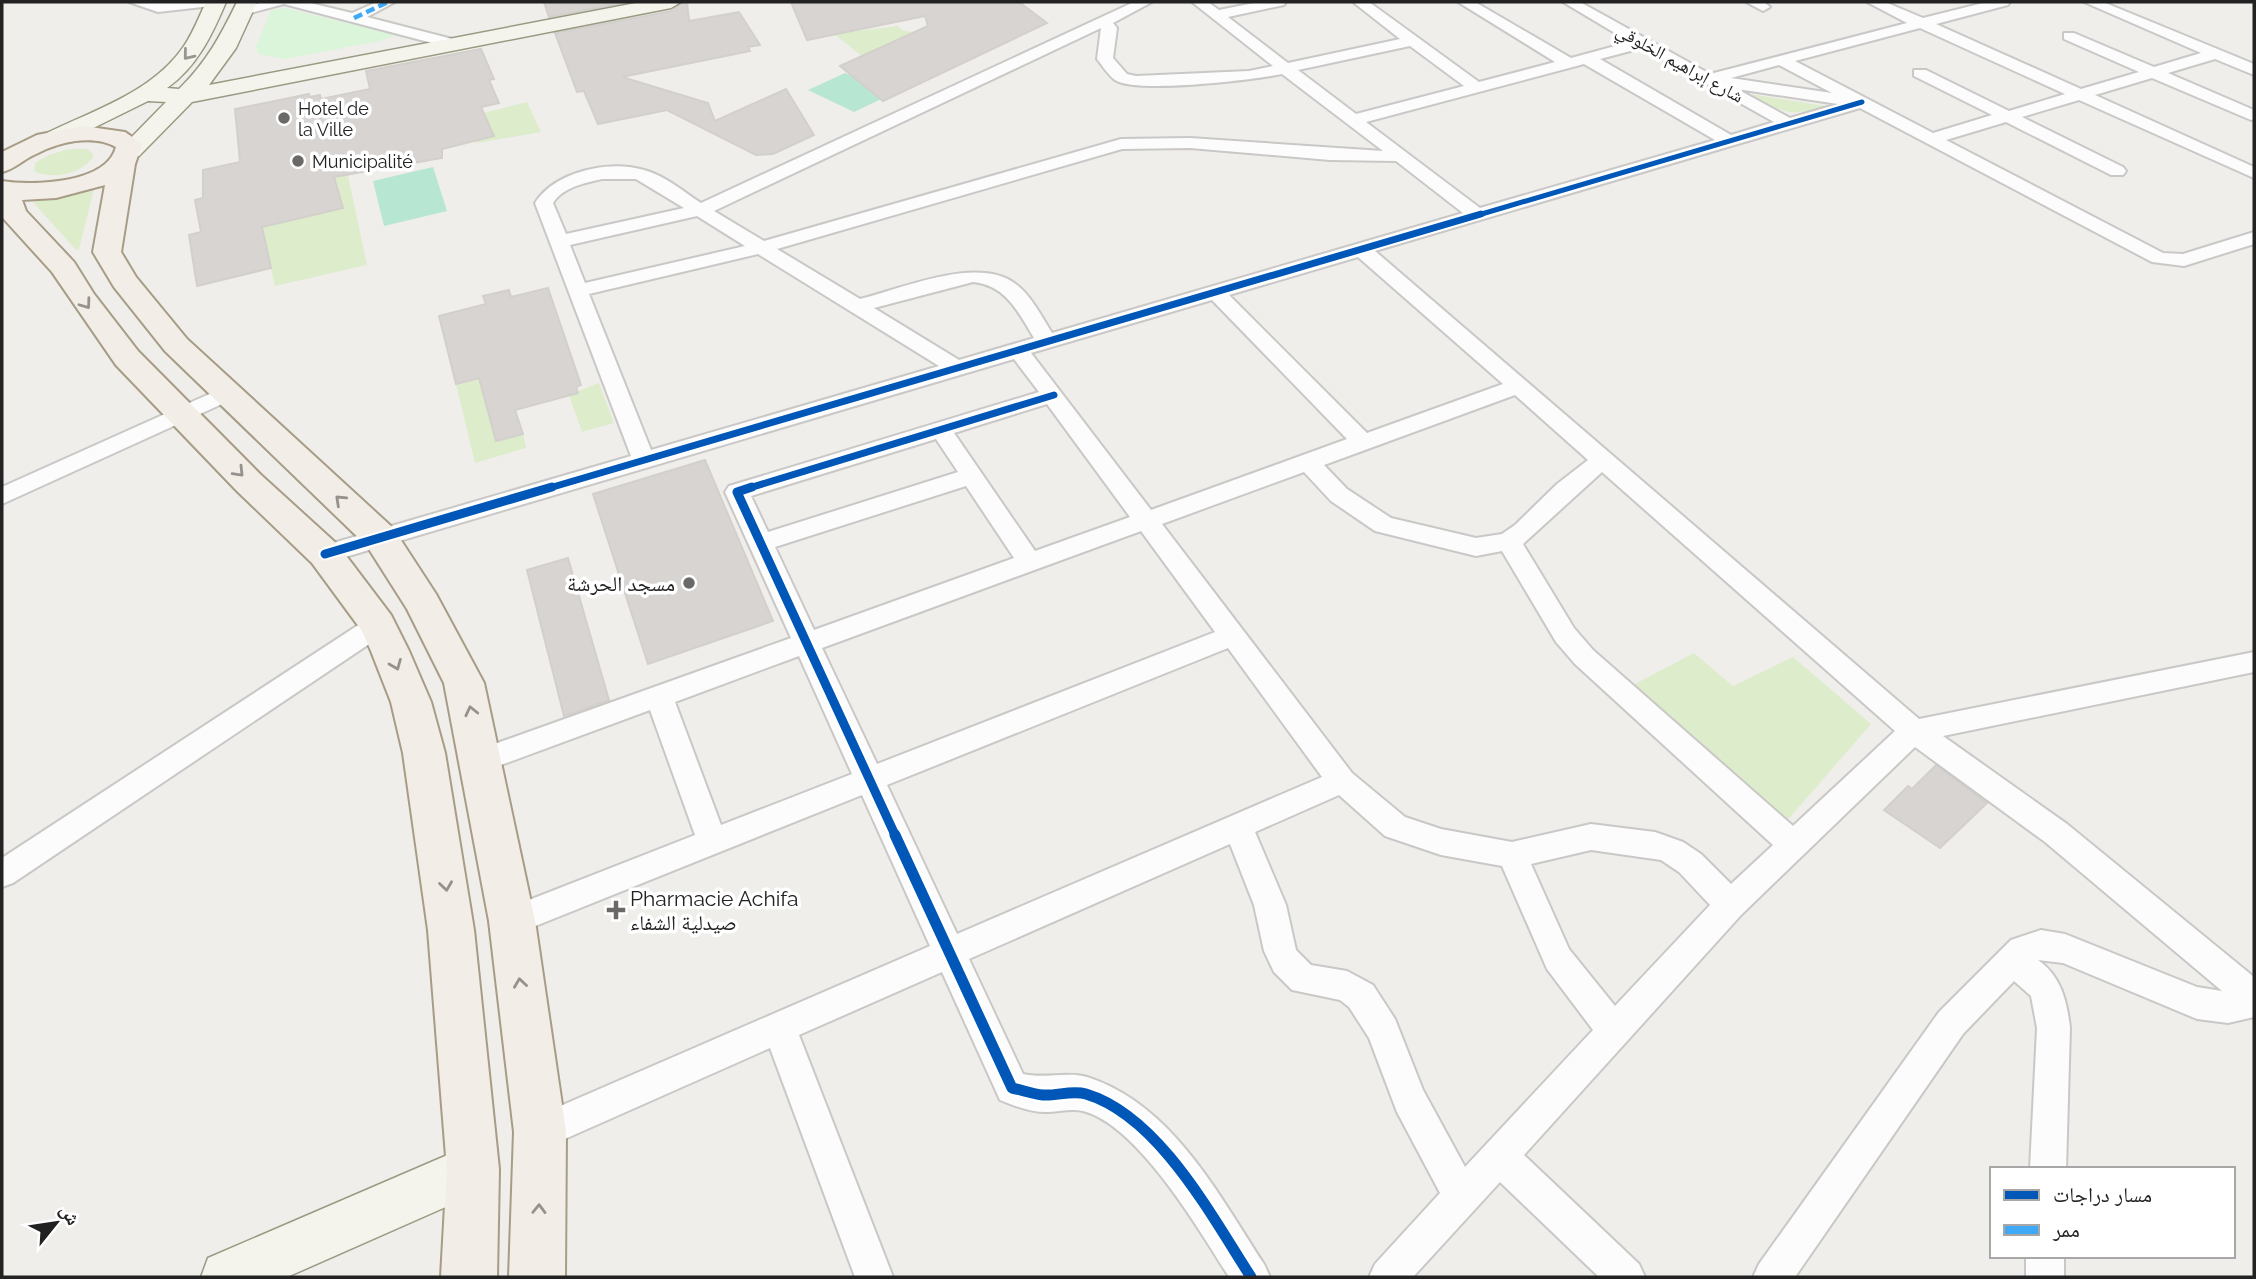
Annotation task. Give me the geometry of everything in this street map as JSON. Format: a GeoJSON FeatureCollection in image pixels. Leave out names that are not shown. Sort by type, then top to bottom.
{"type":"FeatureCollection","features":[{"type":"Feature","properties":{"kind":"main road"},"geometry":{"type":"LineString","coordinates":[[3,181],[25,149],[50,140],[142,94],[173,72],[191,53],[216,2]]}},
{"type":"Feature","properties":{"kind":"main road"},"geometry":{"type":"LineString","coordinates":[[142,94],[186,96],[671,2]]}},
{"type":"Feature","properties":{"kind":"main road"},"geometry":{"type":"LineString","coordinates":[[3,181],[32,193],[66,189],[89,182],[126,157],[186,96],[225,48],[245,6]]}},
{"type":"Feature","properties":{"kind":"main road"},"geometry":{"type":"LineString","coordinates":[[225,48],[230,63],[237,68],[293,75]]}},
{"type":"Feature","properties":{"kind":"main road"},"geometry":{"type":"LineString","coordinates":[[2,149],[50,140],[110,134],[129,144],[107,253],[124,281],[176,345],[380,537],[423,604],[464,683],[482,760],[512,921],[540,1132],[537,1277]]}},
{"type":"Feature","properties":{"kind":"main road"},"geometry":{"type":"LineString","coordinates":[[3,181],[13,214],[64,268],[81,297],[127,358],[249,483],[326,554],[378,625],[411,702],[437,827],[452,930],[473,1169],[469,1277]]}},
{"type":"Feature","properties":{"kind":"main road"},"geometry":{"type":"LineString","coordinates":[[64,268],[107,253]]}},
{"type":"Feature","properties":{"kind":"main road"},"geometry":{"type":"LineString","coordinates":[[228,1277],[473,1169]]}},
{"type":"Feature","properties":{"kind":"street"},"geometry":{"type":"LineString","coordinates":[[136,2],[158,8],[211,2]]}},
{"type":"Feature","properties":{"kind":"street"},"geometry":{"type":"LineString","coordinates":[[245,6],[278,2]]}},
{"type":"Feature","properties":{"kind":"street"},"geometry":{"type":"LineString","coordinates":[[290,2],[455,44]]}},
{"type":"Feature","properties":{"kind":"street"},"geometry":{"type":"LineString","coordinates":[[354,18],[388,2]]}},
{"type":"Feature","properties":{"kind":"street"},"geometry":{"type":"LineString","coordinates":[[561,241],[701,210],[1145,2]]}},
{"type":"Feature","properties":{"kind":"street"},"geometry":{"type":"LineString","coordinates":[[1199,2],[1477,215]]}},
{"type":"Feature","properties":{"kind":"street"},"geometry":{"type":"LineString","coordinates":[[1216,15],[1279,2]]}},
{"type":"Feature","properties":{"kind":"street"},"geometry":{"type":"LineString","coordinates":[[1364,5],[1392,2]]}},
{"type":"Feature","properties":{"kind":"street"},"geometry":{"type":"LineString","coordinates":[[1465,2],[1569,62]]}},
{"type":"Feature","properties":{"kind":"street","name":"شارع إبراهيم الخلوقي"},"geometry":{"type":"LineString","coordinates":[[1572,2],[1789,124]]}},
{"type":"Feature","properties":{"kind":"street"},"geometry":{"type":"LineString","coordinates":[[1874,2],[2254,173]]}},
{"type":"Feature","properties":{"kind":"street"},"geometry":{"type":"LineString","coordinates":[[1709,79],[2003,2]]}},
{"type":"Feature","properties":{"kind":"street"},"geometry":{"type":"LineString","coordinates":[[2091,2],[2254,70]]}},
{"type":"Feature","properties":{"kind":"street"},"geometry":{"type":"LineString","coordinates":[[1364,5],[1476,87]]}},
{"type":"Feature","properties":{"kind":"street"},"geometry":{"type":"LineString","coordinates":[[1104,20],[1110,28],[1105,59],[1121,77],[1157,82],[1228,79],[1411,41]]}},
{"type":"Feature","properties":{"kind":"street"},"geometry":{"type":"LineString","coordinates":[[2069,36],[2251,115]]}},
{"type":"Feature","properties":{"kind":"street"},"geometry":{"type":"LineString","coordinates":[[1352,121],[1644,43]]}},
{"type":"Feature","properties":{"kind":"street"},"geometry":{"type":"LineString","coordinates":[[1931,139],[2004,115],[2158,73],[2216,54]]}},
{"type":"Feature","properties":{"kind":"street"},"geometry":{"type":"LineString","coordinates":[[1586,58],[1729,141]]}},
{"type":"Feature","properties":{"kind":"street"},"geometry":{"type":"LineString","coordinates":[[1779,59],[2160,258],[2184,260],[2254,238]]}},
{"type":"Feature","properties":{"kind":"street"},"geometry":{"type":"LineString","coordinates":[[1920,73],[2117,171]]}},
{"type":"Feature","properties":{"kind":"street"},"geometry":{"type":"LineString","coordinates":[[1709,79],[1861,102]]}},
{"type":"Feature","properties":{"kind":"street"},"geometry":{"type":"LineString","coordinates":[[326,554],[1861,102]]}},
{"type":"Feature","properties":{"kind":"street"},"geometry":{"type":"LineString","coordinates":[[580,290],[760,248],[1121,144],[1158,143],[1362,158],[1399,156]]}},
{"type":"Feature","properties":{"kind":"street"},"geometry":{"type":"LineString","coordinates":[[644,460],[544,203],[551,191],[571,181],[634,172],[701,210],[957,368]]}},
{"type":"Feature","properties":{"kind":"street"},"geometry":{"type":"LineString","coordinates":[[1361,249],[1914,731],[2056,833],[2254,999]]}},
{"type":"Feature","properties":{"kind":"street"},"geometry":{"type":"LineString","coordinates":[[858,306],[973,276],[988,276],[1001,280],[1011,289],[1047,342]]}},
{"type":"Feature","properties":{"kind":"street"},"geometry":{"type":"LineString","coordinates":[[1215,292],[1363,442]]}},
{"type":"Feature","properties":{"kind":"street"},"geometry":{"type":"LineString","coordinates":[[1018,350],[1342,781],[1395,827],[1441,842],[1512,855],[1591,837],[1655,845],[1690,863],[1730,905]]}},
{"type":"Feature","properties":{"kind":"street"},"geometry":{"type":"LineString","coordinates":[[482,760],[1518,386]]}},
{"type":"Feature","properties":{"kind":"street"},"geometry":{"type":"LineString","coordinates":[[2,496],[225,394]]}},
{"type":"Feature","properties":{"kind":"street"},"geometry":{"type":"LineString","coordinates":[[1054,396],[737,492],[1012,1088],[1043,1095],[1085,1094],[1109,1104],[1139,1126],[1169,1157],[1251,1277]]}},
{"type":"Feature","properties":{"kind":"street"},"geometry":{"type":"LineString","coordinates":[[941,430],[1030,563]]}},
{"type":"Feature","properties":{"kind":"street"},"geometry":{"type":"LineString","coordinates":[[1308,462],[1339,495],[1384,525],[1476,547],[1509,541],[1603,460]]}},
{"type":"Feature","properties":{"kind":"street"},"geometry":{"type":"LineString","coordinates":[[760,543],[972,476]]}},
{"type":"Feature","properties":{"kind":"street"},"geometry":{"type":"LineString","coordinates":[[1509,541],[1565,635],[1584,657],[1792,844]]}},
{"type":"Feature","properties":{"kind":"street"},"geometry":{"type":"LineString","coordinates":[[2,874],[378,625]]}},
{"type":"Feature","properties":{"kind":"street"},"geometry":{"type":"LineString","coordinates":[[512,921],[1234,635]]}},
{"type":"Feature","properties":{"kind":"street"},"geometry":{"type":"LineString","coordinates":[[1388,1277],[1730,905],[1914,731],[2254,662]]}},
{"type":"Feature","properties":{"kind":"street"},"geometry":{"type":"LineString","coordinates":[[659,696],[712,842]]}},
{"type":"Feature","properties":{"kind":"street"},"geometry":{"type":"LineString","coordinates":[[540,1132],[1342,781]]}},
{"type":"Feature","properties":{"kind":"street"},"geometry":{"type":"LineString","coordinates":[[1238,826],[1269,905],[1280,951],[1286,961],[1303,979],[1347,986],[1361,996],[1373,1013],[1409,1100],[1462,1197]]}},
{"type":"Feature","properties":{"kind":"street"},"geometry":{"type":"LineString","coordinates":[[1512,855],[1558,959],[1613,1030]]}},
{"type":"Feature","properties":{"kind":"street"},"geometry":{"type":"LineString","coordinates":[[1772,1277],[1951,1023],[2008,961],[2022,950],[2041,945],[2065,949],[2197,1003],[2228,1007],[2254,999]]}},
{"type":"Feature","properties":{"kind":"street"},"geometry":{"type":"LineString","coordinates":[[2008,961],[2038,979],[2049,1004],[2053,1031],[2048,1167]]}},
{"type":"Feature","properties":{"kind":"street"},"geometry":{"type":"LineString","coordinates":[[779,1027],[874,1277]]}},
{"type":"Feature","properties":{"kind":"street"},"geometry":{"type":"LineString","coordinates":[[1499,1156],[1626,1277]]}},
{"type":"Feature","properties":{"kind":"street"},"geometry":{"type":"LineString","coordinates":[[2045,1258],[2045,1277]]}},
{"type":"Feature","properties":{"kind":"green space"},"geometry":{"type":"Polygon","coordinates":[[[285,8],[396,35],[380,41],[285,59],[259,54],[256,47],[271,10],[285,8]]]}},
{"type":"Feature","properties":{"kind":"green space"},"geometry":{"type":"Polygon","coordinates":[[[898,26],[901,30],[912,32],[862,56],[834,34],[898,26]]]}},
{"type":"Feature","properties":{"kind":"green space"},"geometry":{"type":"Polygon","coordinates":[[[845,73],[892,94],[854,112],[808,90],[845,73]]]}},
{"type":"Feature","properties":{"kind":"green space"},"geometry":{"type":"Polygon","coordinates":[[[1750,94],[1826,106],[1803,112],[1786,111],[1750,94]]]}},
{"type":"Feature","properties":{"kind":"green space"},"geometry":{"type":"Polygon","coordinates":[[[527,102],[541,132],[477,143],[476,140],[494,136],[484,113],[527,102]]]}},
{"type":"Feature","properties":{"kind":"green space"},"geometry":{"type":"Polygon","coordinates":[[[69,149],[87,149],[94,155],[76,171],[50,175],[34,171],[35,163],[69,149]]]}},
{"type":"Feature","properties":{"kind":"green space"},"geometry":{"type":"Polygon","coordinates":[[[346,166],[367,265],[275,286],[269,260],[253,229],[343,208],[335,179],[279,192],[346,166]]]}},
{"type":"Feature","properties":{"kind":"green space"},"geometry":{"type":"Polygon","coordinates":[[[433,167],[447,211],[384,226],[373,181],[433,167]]]}},
{"type":"Feature","properties":{"kind":"green space"},"geometry":{"type":"Polygon","coordinates":[[[94,189],[79,249],[76,250],[33,202],[94,189]]]}},
{"type":"Feature","properties":{"kind":"green space"},"geometry":{"type":"Polygon","coordinates":[[[485,376],[485,401],[496,441],[523,434],[526,448],[475,463],[456,384],[485,376]]]}},
{"type":"Feature","properties":{"kind":"green space"},"geometry":{"type":"Polygon","coordinates":[[[599,383],[614,423],[582,432],[569,395],[599,383]]]}},
{"type":"Feature","properties":{"kind":"green space"},"geometry":{"type":"Polygon","coordinates":[[[1694,653],[1733,686],[1793,657],[1871,724],[1785,823],[1633,685],[1694,653]]]}},
{"type":"Feature","properties":{"kind":"building"},"geometry":{"type":"Polygon","coordinates":[[[544,2],[628,2],[549,17],[544,2]]]}},
{"type":"Feature","properties":{"kind":"building"},"geometry":{"type":"Polygon","coordinates":[[[687,2],[689,21],[739,12],[760,45],[748,47],[750,51],[622,77],[708,103],[715,121],[786,89],[814,135],[773,154],[756,155],[667,110],[598,124],[584,91],[577,92],[555,33],[672,11],[687,2]]]}},
{"type":"Feature","properties":{"kind":"building"},"geometry":{"type":"Polygon","coordinates":[[[791,2],[1019,2],[1047,23],[883,101],[840,66],[928,26],[925,16],[807,40],[791,2]]]}},
{"type":"Feature","properties":{"kind":"building"},"geometry":{"type":"Polygon","coordinates":[[[481,49],[494,79],[489,80],[499,103],[481,107],[494,136],[442,149],[442,158],[334,177],[343,208],[262,227],[271,268],[197,286],[189,235],[201,232],[195,200],[203,198],[203,170],[240,162],[235,109],[309,94],[310,97],[320,95],[321,99],[370,89],[366,71],[481,49]]]}},
{"type":"Feature","properties":{"kind":"building"},"geometry":{"type":"Polygon","coordinates":[[[548,288],[581,385],[576,387],[578,393],[515,410],[523,434],[496,441],[479,378],[456,384],[439,316],[486,304],[483,296],[509,290],[511,297],[548,288]]]}},
{"type":"Feature","properties":{"kind":"building","name":"مسجد الحرشة"},"geometry":{"type":"Polygon","coordinates":[[[705,460],[773,621],[648,664],[593,494],[705,460]]]}},
{"type":"Feature","properties":{"kind":"building"},"geometry":{"type":"Polygon","coordinates":[[[568,558],[609,700],[564,716],[527,570],[568,558]]]}},
{"type":"Feature","properties":{"kind":"building"},"geometry":{"type":"Polygon","coordinates":[[[1936,765],[1987,803],[1940,848],[1884,810],[1908,786],[1912,789],[1936,765]]]}},
{"type":"Feature","properties":{"kind":"marked path"},"geometry":{"type":"LineString","coordinates":[[354,18],[388,2]]}},
{"type":"Feature","properties":{"kind":"cycle path"},"geometry":{"type":"LineString","coordinates":[[325,554],[1862,102]]}},
{"type":"Feature","properties":{"kind":"cycle path"},"geometry":{"type":"LineString","coordinates":[[1054,395],[737,492],[1012,1088],[1043,1095],[1086,1094],[1111,1105],[1135,1122],[1180,1172],[1251,1277]]}},
{"type":"Feature","properties":{"kind":"place","name":"Hotel de la Ville"},"geometry":{"type":"Point","coordinates":[284,118]}},
{"type":"Feature","properties":{"kind":"place","name":"Municipalité"},"geometry":{"type":"Point","coordinates":[298,161]}},
{"type":"Feature","properties":{"kind":"place","name":"مسجد الحرشة"},"geometry":{"type":"Point","coordinates":[689,583]}},
{"type":"Feature","properties":{"kind":"place","name":"Pharmacie Achifa صيدلية الشفاء"},"geometry":{"type":"Point","coordinates":[616,910]}}]}
